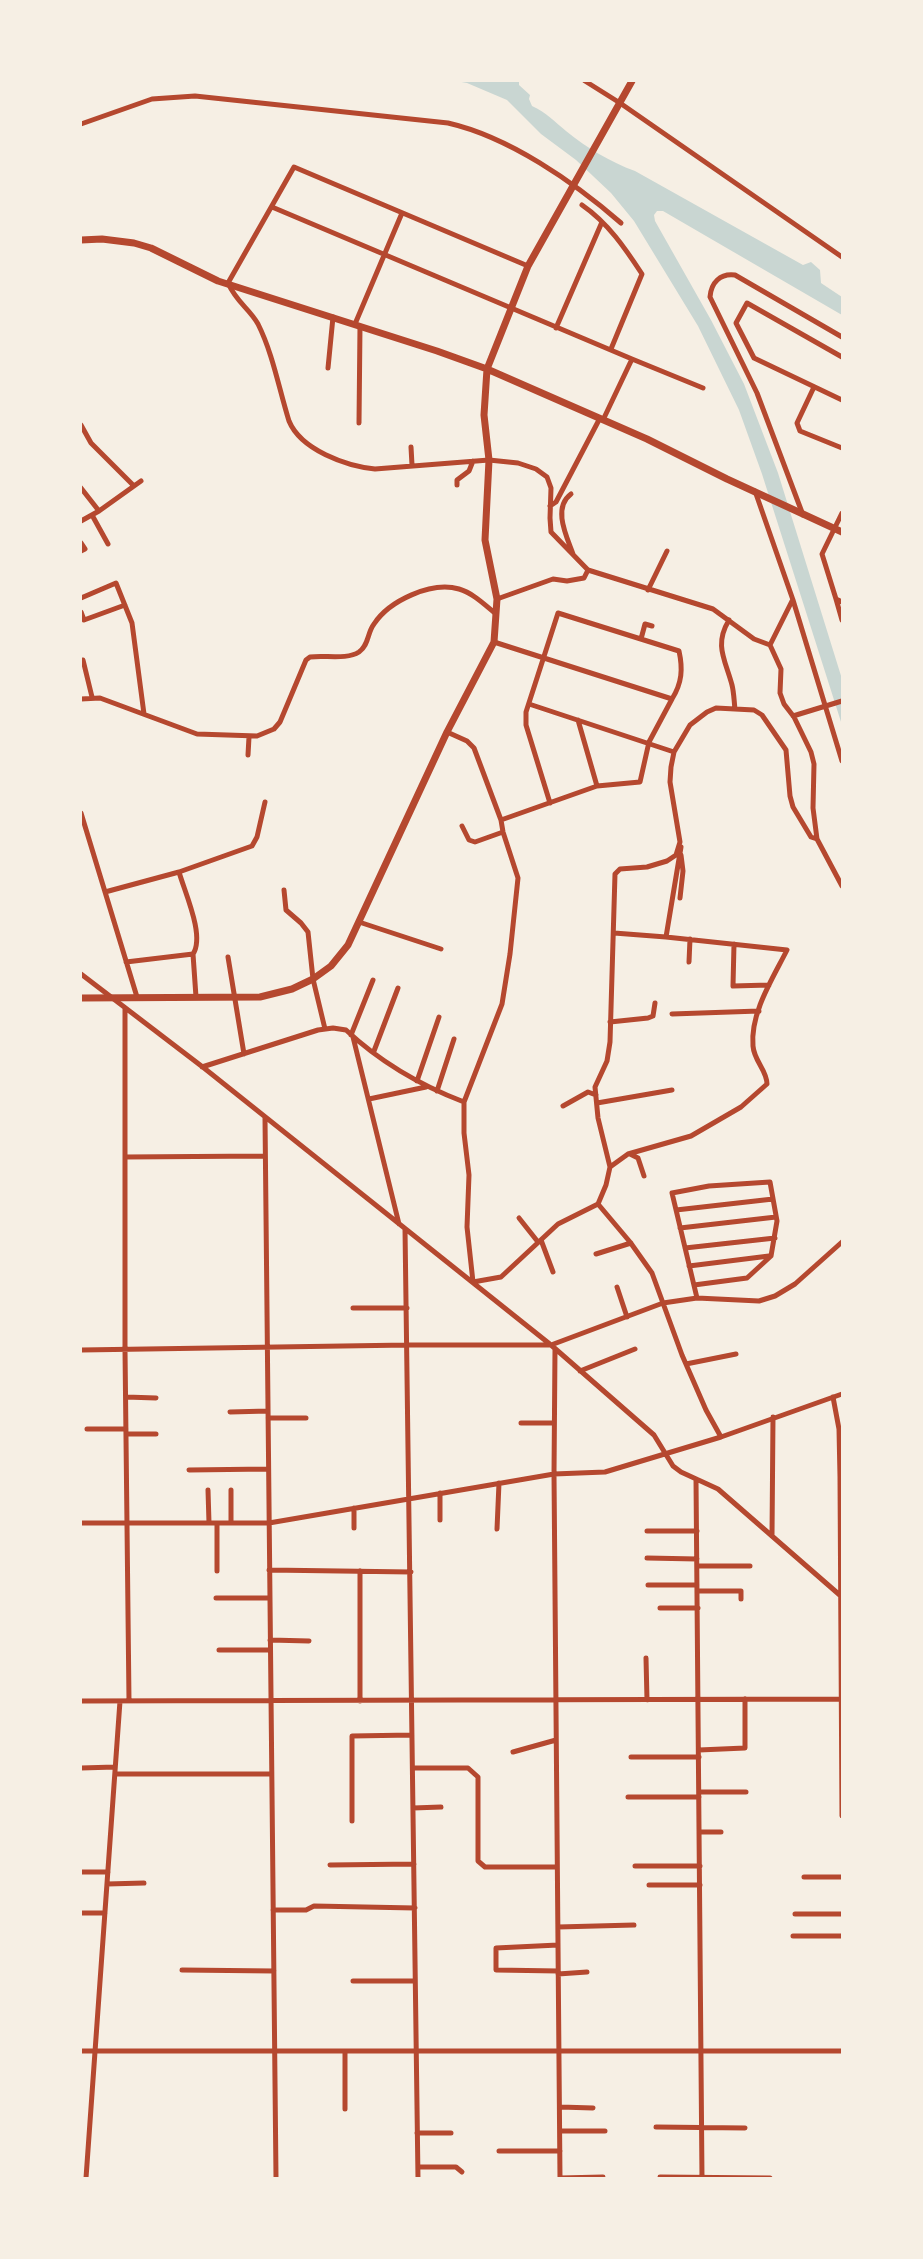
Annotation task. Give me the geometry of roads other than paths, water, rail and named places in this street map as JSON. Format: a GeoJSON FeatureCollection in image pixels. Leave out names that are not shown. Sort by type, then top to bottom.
{"type":"FeatureCollection","features":[{"type":"Feature","properties":{"kind":"street"},"geometry":{"type":"LineString","coordinates":[[585,81],[842,257]]}},
{"type":"Feature","properties":{"kind":"street"},"geometry":{"type":"LineString","coordinates":[[81,998],[260,997],[292,989],[313,979],[331,966],[348,945],[447,732],[494,642],[497,598],[485,540],[489,460],[484,415],[487,369],[528,266],[632,81]]}},
{"type":"Feature","properties":{"kind":"street"},"geometry":{"type":"LineString","coordinates":[[81,124],[152,99],[195,96],[402,117],[473,129],[505,143],[575,183],[621,223]]}},
{"type":"Feature","properties":{"kind":"street"},"geometry":{"type":"LineString","coordinates":[[228,283],[294,167],[528,266]]}},
{"type":"Feature","properties":{"kind":"street"},"geometry":{"type":"LineString","coordinates":[[582,205],[622,244],[642,274],[611,350]]}},
{"type":"Feature","properties":{"kind":"street"},"geometry":{"type":"LineString","coordinates":[[272,207],[703,388]]}},
{"type":"Feature","properties":{"kind":"street"},"geometry":{"type":"LineString","coordinates":[[359,423],[358,325],[402,213]]}},
{"type":"Feature","properties":{"kind":"street"},"geometry":{"type":"LineString","coordinates":[[556,328],[602,222]]}},
{"type":"Feature","properties":{"kind":"street"},"geometry":{"type":"LineString","coordinates":[[81,240],[102,239],[134,243],[151,248],[195,271],[228,283],[487,369],[601,419],[838,530]]}},
{"type":"Feature","properties":{"kind":"street"},"geometry":{"type":"LineString","coordinates":[[801,514],[756,393],[710,297],[710,289],[720,277],[726,274],[735,275],[842,337]]}},
{"type":"Feature","properties":{"kind":"street"},"geometry":{"type":"LineString","coordinates":[[228,283],[234,297],[257,322],[268,347],[293,432],[300,440],[344,463],[357,467],[375,469],[489,460],[518,463],[536,469],[546,477],[551,488],[551,532],[588,570],[713,609],[754,639],[770,645],[781,669],[780,693],[784,704],[808,742],[813,758],[813,808],[817,839],[841,879],[842,886]]}},
{"type":"Feature","properties":{"kind":"street"},"geometry":{"type":"LineString","coordinates":[[842,357],[747,303],[736,323],[754,358],[842,400]]}},
{"type":"Feature","properties":{"kind":"street"},"geometry":{"type":"LineString","coordinates":[[328,368],[333,317]]}},
{"type":"Feature","properties":{"kind":"street"},"geometry":{"type":"LineString","coordinates":[[550,506],[556,502],[632,359]]}},
{"type":"Feature","properties":{"kind":"street"},"geometry":{"type":"LineString","coordinates":[[814,387],[797,423],[800,431],[842,448]]}},
{"type":"Feature","properties":{"kind":"street"},"geometry":{"type":"LineString","coordinates":[[81,424],[91,443],[134,486]]}},
{"type":"Feature","properties":{"kind":"street"},"geometry":{"type":"LineString","coordinates":[[411,447],[412,465]]}},
{"type":"Feature","properties":{"kind":"street"},"geometry":{"type":"LineString","coordinates":[[457,485],[457,480],[469,471],[473,461]]}},
{"type":"Feature","properties":{"kind":"street"},"geometry":{"type":"LineString","coordinates":[[81,521],[141,481]]}},
{"type":"Feature","properties":{"kind":"street"},"geometry":{"type":"LineString","coordinates":[[81,488],[99,511]]}},
{"type":"Feature","properties":{"kind":"street"},"geometry":{"type":"LineString","coordinates":[[755,491],[827,705],[842,761]]}},
{"type":"Feature","properties":{"kind":"street"},"geometry":{"type":"LineString","coordinates":[[571,494],[567,497],[561,511],[573,556]]}},
{"type":"Feature","properties":{"kind":"street"},"geometry":{"type":"LineString","coordinates":[[842,513],[838,530],[822,554],[842,620]]}},
{"type":"Feature","properties":{"kind":"street"},"geometry":{"type":"LineString","coordinates":[[92,515],[108,544]]}},
{"type":"Feature","properties":{"kind":"street"},"geometry":{"type":"LineString","coordinates":[[81,543],[85,549],[81,551]]}},
{"type":"Feature","properties":{"kind":"street"},"geometry":{"type":"LineString","coordinates":[[648,590],[667,551]]}},
{"type":"Feature","properties":{"kind":"street"},"geometry":{"type":"LineString","coordinates":[[497,598],[553,579],[578,580],[584,578],[588,570]]}},
{"type":"Feature","properties":{"kind":"street"},"geometry":{"type":"LineString","coordinates":[[81,598],[116,583],[132,623],[144,714]]}},
{"type":"Feature","properties":{"kind":"street"},"geometry":{"type":"LineString","coordinates":[[81,699],[100,698],[197,734],[257,736],[274,729],[280,722],[302,669],[310,657],[350,656],[358,653],[365,647],[372,626],[383,612],[405,599],[433,588],[456,588],[470,593],[496,614]]}},
{"type":"Feature","properties":{"kind":"street"},"geometry":{"type":"LineString","coordinates":[[836,599],[842,602]]}},
{"type":"Feature","properties":{"kind":"street"},"geometry":{"type":"LineString","coordinates":[[770,645],[793,600]]}},
{"type":"Feature","properties":{"kind":"street"},"geometry":{"type":"LineString","coordinates":[[81,612],[84,620],[125,605]]}},
{"type":"Feature","properties":{"kind":"street"},"geometry":{"type":"LineString","coordinates":[[501,820],[550,803],[597,786],[640,782],[649,742],[678,689],[682,665],[680,651],[558,613],[529,704],[526,725],[550,803]]}},
{"type":"Feature","properties":{"kind":"street"},"geometry":{"type":"LineString","coordinates":[[729,620],[723,631],[721,648],[733,688],[735,709]]}},
{"type":"Feature","properties":{"kind":"street"},"geometry":{"type":"LineString","coordinates":[[641,639],[645,624],[652,626]]}},
{"type":"Feature","properties":{"kind":"street"},"geometry":{"type":"LineString","coordinates":[[494,642],[672,699]]}},
{"type":"Feature","properties":{"kind":"street"},"geometry":{"type":"LineString","coordinates":[[83,660],[92,697]]}},
{"type":"Feature","properties":{"kind":"street"},"geometry":{"type":"LineString","coordinates":[[793,716],[842,701]]}},
{"type":"Feature","properties":{"kind":"street"},"geometry":{"type":"LineString","coordinates":[[529,704],[674,752]]}},
{"type":"Feature","properties":{"kind":"street"},"geometry":{"type":"LineString","coordinates":[[680,898],[684,871],[670,782],[671,767],[674,752],[690,725],[716,708],[754,710],[762,715],[786,750],[793,807],[811,837],[817,839]]}},
{"type":"Feature","properties":{"kind":"street"},"geometry":{"type":"LineString","coordinates":[[578,720],[597,786]]}},
{"type":"Feature","properties":{"kind":"street"},"geometry":{"type":"LineString","coordinates":[[447,732],[467,741],[474,748],[501,820],[518,878],[502,1004],[464,1102],[464,1133],[470,1175],[467,1227],[473,1282]]}},
{"type":"Feature","properties":{"kind":"street"},"geometry":{"type":"LineString","coordinates":[[248,755],[249,737]]}},
{"type":"Feature","properties":{"kind":"street"},"geometry":{"type":"LineString","coordinates":[[105,892],[178,872],[252,846],[257,837],[265,802]]}},
{"type":"Feature","properties":{"kind":"street"},"geometry":{"type":"LineString","coordinates":[[81,813],[137,997]]}},
{"type":"Feature","properties":{"kind":"street"},"geometry":{"type":"LineString","coordinates":[[462,826],[469,840],[475,842],[503,832]]}},
{"type":"Feature","properties":{"kind":"street"},"geometry":{"type":"LineString","coordinates":[[473,1282],[501,1277],[558,1224],[598,1204],[610,1167],[598,1119],[595,1087],[607,1061],[615,874],[620,869],[639,869],[667,861],[676,855],[680,842]]}},
{"type":"Feature","properties":{"kind":"street"},"geometry":{"type":"LineString","coordinates":[[666,937],[681,854]]}},
{"type":"Feature","properties":{"kind":"street"},"geometry":{"type":"LineString","coordinates":[[178,872],[197,933],[193,954],[196,997]]}},
{"type":"Feature","properties":{"kind":"street"},"geometry":{"type":"LineString","coordinates":[[284,890],[286,910],[308,932],[313,979],[325,1029]]}},
{"type":"Feature","properties":{"kind":"street"},"geometry":{"type":"LineString","coordinates":[[359,922],[441,949]]}},
{"type":"Feature","properties":{"kind":"street"},"geometry":{"type":"LineString","coordinates":[[610,1167],[630,1154],[691,1136],[741,1107],[767,1084],[767,1077],[755,1058],[752,1045],[755,1019],[787,950],[614,933]]}},
{"type":"Feature","properties":{"kind":"street"},"geometry":{"type":"LineString","coordinates":[[689,962],[690,939]]}},
{"type":"Feature","properties":{"kind":"street"},"geometry":{"type":"LineString","coordinates":[[734,944],[733,986],[769,985]]}},
{"type":"Feature","properties":{"kind":"street"},"geometry":{"type":"LineString","coordinates":[[126,962],[193,954]]}},
{"type":"Feature","properties":{"kind":"street"},"geometry":{"type":"LineString","coordinates":[[228,957],[244,1054]]}},
{"type":"Feature","properties":{"kind":"street"},"geometry":{"type":"LineString","coordinates":[[81,974],[202,1067],[553,1347],[654,1435],[673,1466],[718,1489],[841,1596]]}},
{"type":"Feature","properties":{"kind":"street"},"geometry":{"type":"LineString","coordinates":[[373,980],[352,1036],[399,1224]]}},
{"type":"Feature","properties":{"kind":"street"},"geometry":{"type":"LineString","coordinates":[[374,1051],[398,988]]}},
{"type":"Feature","properties":{"kind":"street"},"geometry":{"type":"LineString","coordinates":[[610,1022],[653,1016],[655,1003]]}},
{"type":"Feature","properties":{"kind":"street"},"geometry":{"type":"LineString","coordinates":[[125,1008],[125,1350],[129,1701]]}},
{"type":"Feature","properties":{"kind":"street"},"geometry":{"type":"LineString","coordinates":[[672,1014],[759,1011]]}},
{"type":"Feature","properties":{"kind":"street"},"geometry":{"type":"LineString","coordinates":[[417,1081],[439,1017]]}},
{"type":"Feature","properties":{"kind":"street"},"geometry":{"type":"LineString","coordinates":[[202,1067],[325,1029],[346,1030],[417,1081],[464,1102]]}},
{"type":"Feature","properties":{"kind":"street"},"geometry":{"type":"LineString","coordinates":[[437,1091],[454,1039]]}},
{"type":"Feature","properties":{"kind":"street"},"geometry":{"type":"LineString","coordinates":[[369,1099],[427,1086]]}},
{"type":"Feature","properties":{"kind":"street"},"geometry":{"type":"LineString","coordinates":[[597,1102],[672,1090]]}},
{"type":"Feature","properties":{"kind":"street"},"geometry":{"type":"LineString","coordinates":[[563,1106],[588,1092],[596,1095]]}},
{"type":"Feature","properties":{"kind":"street"},"geometry":{"type":"LineString","coordinates":[[265,1118],[276,2178]]}},
{"type":"Feature","properties":{"kind":"street"},"geometry":{"type":"LineString","coordinates":[[630,1154],[638,1158],[644,1176]]}},
{"type":"Feature","properties":{"kind":"street"},"geometry":{"type":"LineString","coordinates":[[125,1157],[265,1156]]}},
{"type":"Feature","properties":{"kind":"street"},"geometry":{"type":"LineString","coordinates":[[694,1285],[747,1278],[771,1256],[777,1217],[770,1182],[709,1186],[672,1193],[697,1298]]}},
{"type":"Feature","properties":{"kind":"street"},"geometry":{"type":"LineString","coordinates":[[676,1210],[773,1199]]}},
{"type":"Feature","properties":{"kind":"street"},"geometry":{"type":"LineString","coordinates":[[598,1204],[631,1243],[652,1273],[686,1364],[706,1410],[721,1437]]}},
{"type":"Feature","properties":{"kind":"street"},"geometry":{"type":"LineString","coordinates":[[680,1228],[777,1217]]}},
{"type":"Feature","properties":{"kind":"street"},"geometry":{"type":"LineString","coordinates":[[519,1218],[539,1241],[554,1272]]}},
{"type":"Feature","properties":{"kind":"street"},"geometry":{"type":"LineString","coordinates":[[405,1229],[418,2178]]}},
{"type":"Feature","properties":{"kind":"street"},"geometry":{"type":"LineString","coordinates":[[685,1248],[775,1238]]}},
{"type":"Feature","properties":{"kind":"street"},"geometry":{"type":"LineString","coordinates":[[81,1350],[408,1345],[553,1347],[663,1303],[697,1298],[759,1301],[775,1296],[795,1284],[842,1242]]}},
{"type":"Feature","properties":{"kind":"street"},"geometry":{"type":"LineString","coordinates":[[596,1254],[631,1243]]}},
{"type":"Feature","properties":{"kind":"street"},"geometry":{"type":"LineString","coordinates":[[689,1266],[771,1256]]}},
{"type":"Feature","properties":{"kind":"street"},"geometry":{"type":"LineString","coordinates":[[616,1287],[627,1317]]}},
{"type":"Feature","properties":{"kind":"street"},"geometry":{"type":"LineString","coordinates":[[353,1308],[407,1308]]}},
{"type":"Feature","properties":{"kind":"street"},"geometry":{"type":"LineString","coordinates":[[553,1347],[560,2178],[603,2177]]}},
{"type":"Feature","properties":{"kind":"street"},"geometry":{"type":"LineString","coordinates":[[580,1371],[635,1349]]}},
{"type":"Feature","properties":{"kind":"street"},"geometry":{"type":"LineString","coordinates":[[686,1364],[736,1354]]}},
{"type":"Feature","properties":{"kind":"street"},"geometry":{"type":"LineString","coordinates":[[81,1522],[269,1523],[554,1474],[605,1472],[721,1437],[842,1394]]}},
{"type":"Feature","properties":{"kind":"street"},"geometry":{"type":"LineString","coordinates":[[126,1397],[156,1398]]}},
{"type":"Feature","properties":{"kind":"street"},"geometry":{"type":"LineString","coordinates":[[833,1397],[841,1436],[842,1816]]}},
{"type":"Feature","properties":{"kind":"street"},"geometry":{"type":"LineString","coordinates":[[230,1412],[306,1418]]}},
{"type":"Feature","properties":{"kind":"street"},"geometry":{"type":"LineString","coordinates":[[772,1536],[773,1417]]}},
{"type":"Feature","properties":{"kind":"street"},"geometry":{"type":"LineString","coordinates":[[521,1423],[554,1423]]}},
{"type":"Feature","properties":{"kind":"street"},"geometry":{"type":"LineString","coordinates":[[87,1429],[156,1434]]}},
{"type":"Feature","properties":{"kind":"street"},"geometry":{"type":"LineString","coordinates":[[189,1470],[268,1469]]}},
{"type":"Feature","properties":{"kind":"street"},"geometry":{"type":"LineString","coordinates":[[696,1479],[702,2178]]}},
{"type":"Feature","properties":{"kind":"street"},"geometry":{"type":"LineString","coordinates":[[497,1529],[499,1483]]}},
{"type":"Feature","properties":{"kind":"street"},"geometry":{"type":"LineString","coordinates":[[208,1490],[209,1523]]}},
{"type":"Feature","properties":{"kind":"street"},"geometry":{"type":"LineString","coordinates":[[231,1490],[231,1523]]}},
{"type":"Feature","properties":{"kind":"street"},"geometry":{"type":"LineString","coordinates":[[440,1493],[440,1520]]}},
{"type":"Feature","properties":{"kind":"street"},"geometry":{"type":"LineString","coordinates":[[354,1508],[354,1528]]}},
{"type":"Feature","properties":{"kind":"street"},"geometry":{"type":"LineString","coordinates":[[217,1523],[217,1571]]}},
{"type":"Feature","properties":{"kind":"street"},"geometry":{"type":"LineString","coordinates":[[647,1531],[697,1531]]}},
{"type":"Feature","properties":{"kind":"street"},"geometry":{"type":"LineString","coordinates":[[647,1558],[697,1559]]}},
{"type":"Feature","properties":{"kind":"street"},"geometry":{"type":"LineString","coordinates":[[697,1566],[750,1566]]}},
{"type":"Feature","properties":{"kind":"street"},"geometry":{"type":"LineString","coordinates":[[269,1570],[411,1572]]}},
{"type":"Feature","properties":{"kind":"street"},"geometry":{"type":"LineString","coordinates":[[360,1571],[360,1701]]}},
{"type":"Feature","properties":{"kind":"street"},"geometry":{"type":"LineString","coordinates":[[648,1585],[741,1591],[741,1599]]}},
{"type":"Feature","properties":{"kind":"street"},"geometry":{"type":"LineString","coordinates":[[216,1598],[270,1598]]}},
{"type":"Feature","properties":{"kind":"street"},"geometry":{"type":"LineString","coordinates":[[660,1608],[698,1608]]}},
{"type":"Feature","properties":{"kind":"street"},"geometry":{"type":"LineString","coordinates":[[270,1640],[309,1641]]}},
{"type":"Feature","properties":{"kind":"street"},"geometry":{"type":"LineString","coordinates":[[219,1650],[270,1650]]}},
{"type":"Feature","properties":{"kind":"street"},"geometry":{"type":"LineString","coordinates":[[646,1658],[647,1700]]}},
{"type":"Feature","properties":{"kind":"street"},"geometry":{"type":"LineString","coordinates":[[699,1750],[746,1748],[746,1699]]}},
{"type":"Feature","properties":{"kind":"street"},"geometry":{"type":"LineString","coordinates":[[81,1701],[842,1699]]}},
{"type":"Feature","properties":{"kind":"street"},"geometry":{"type":"LineString","coordinates":[[86,2178],[120,1701]]}},
{"type":"Feature","properties":{"kind":"street"},"geometry":{"type":"LineString","coordinates":[[352,1821],[352,1736],[412,1735]]}},
{"type":"Feature","properties":{"kind":"street"},"geometry":{"type":"LineString","coordinates":[[513,1752],[556,1740]]}},
{"type":"Feature","properties":{"kind":"street"},"geometry":{"type":"LineString","coordinates":[[631,1757],[699,1757]]}},
{"type":"Feature","properties":{"kind":"street"},"geometry":{"type":"LineString","coordinates":[[81,1768],[271,1774]]}},
{"type":"Feature","properties":{"kind":"street"},"geometry":{"type":"LineString","coordinates":[[413,1768],[468,1768],[478,1777],[478,1861],[485,1867],[557,1867]]}},
{"type":"Feature","properties":{"kind":"street"},"geometry":{"type":"LineString","coordinates":[[628,1797],[746,1792]]}},
{"type":"Feature","properties":{"kind":"street"},"geometry":{"type":"LineString","coordinates":[[413,1808],[441,1807]]}},
{"type":"Feature","properties":{"kind":"street"},"geometry":{"type":"LineString","coordinates":[[699,1832],[721,1832]]}},
{"type":"Feature","properties":{"kind":"street"},"geometry":{"type":"LineString","coordinates":[[330,1865],[414,1864]]}},
{"type":"Feature","properties":{"kind":"street"},"geometry":{"type":"LineString","coordinates":[[635,1866],[700,1866]]}},
{"type":"Feature","properties":{"kind":"street"},"geometry":{"type":"LineString","coordinates":[[81,1872],[108,1872]]}},
{"type":"Feature","properties":{"kind":"street"},"geometry":{"type":"LineString","coordinates":[[804,1877],[842,1877]]}},
{"type":"Feature","properties":{"kind":"street"},"geometry":{"type":"LineString","coordinates":[[107,1884],[144,1883]]}},
{"type":"Feature","properties":{"kind":"street"},"geometry":{"type":"LineString","coordinates":[[649,1885],[700,1885]]}},
{"type":"Feature","properties":{"kind":"street"},"geometry":{"type":"LineString","coordinates":[[273,1910],[306,1910],[314,1906],[415,1908]]}},
{"type":"Feature","properties":{"kind":"street"},"geometry":{"type":"LineString","coordinates":[[81,1913],[105,1912]]}},
{"type":"Feature","properties":{"kind":"street"},"geometry":{"type":"LineString","coordinates":[[795,1914],[842,1914]]}},
{"type":"Feature","properties":{"kind":"street"},"geometry":{"type":"LineString","coordinates":[[558,1927],[634,1925]]}},
{"type":"Feature","properties":{"kind":"street"},"geometry":{"type":"LineString","coordinates":[[793,1936],[842,1936]]}},
{"type":"Feature","properties":{"kind":"street"},"geometry":{"type":"LineString","coordinates":[[558,1945],[496,1948],[496,1970],[587,1972]]}},
{"type":"Feature","properties":{"kind":"street"},"geometry":{"type":"LineString","coordinates":[[182,1970],[274,1971]]}},
{"type":"Feature","properties":{"kind":"street"},"geometry":{"type":"LineString","coordinates":[[353,1982],[416,1981]]}},
{"type":"Feature","properties":{"kind":"street"},"geometry":{"type":"LineString","coordinates":[[81,2051],[842,2051]]}},
{"type":"Feature","properties":{"kind":"street"},"geometry":{"type":"LineString","coordinates":[[345,2051],[345,2109]]}},
{"type":"Feature","properties":{"kind":"street"},"geometry":{"type":"LineString","coordinates":[[560,2108],[593,2108]]}},
{"type":"Feature","properties":{"kind":"street"},"geometry":{"type":"LineString","coordinates":[[656,2127],[745,2128]]}},
{"type":"Feature","properties":{"kind":"street"},"geometry":{"type":"LineString","coordinates":[[560,2131],[605,2131]]}},
{"type":"Feature","properties":{"kind":"street"},"geometry":{"type":"LineString","coordinates":[[417,2133],[451,2133]]}},
{"type":"Feature","properties":{"kind":"street"},"geometry":{"type":"LineString","coordinates":[[499,2151],[560,2151]]}},
{"type":"Feature","properties":{"kind":"street"},"geometry":{"type":"LineString","coordinates":[[417,2167],[456,2167],[462,2172]]}},
{"type":"Feature","properties":{"kind":"street"},"geometry":{"type":"LineString","coordinates":[[660,2177],[770,2178]]}}]}
